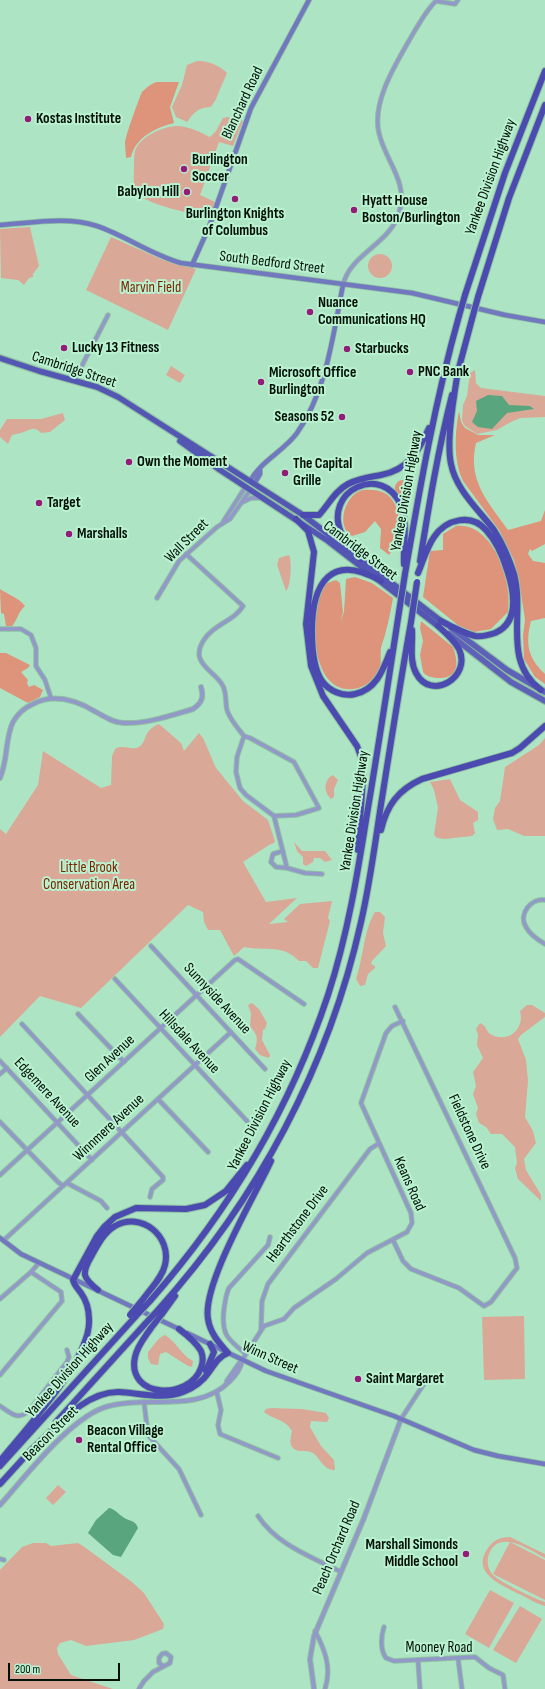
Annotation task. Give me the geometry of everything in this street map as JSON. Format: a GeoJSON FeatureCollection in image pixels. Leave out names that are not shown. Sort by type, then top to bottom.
{"type":"FeatureCollection","features":[{"type":"Feature","properties":{"kind":"highway","name":"Yankee Division Highway"},"geometry":{"type":"LineString","coordinates":[[0,1466],[102,1354],[210,1227],[260,1149],[296,1076],[322,1013],[344,939],[358,869],[405,574],[434,415],[465,295],[505,173],[545,71]]}},
{"type":"Feature","properties":{"kind":"highway","name":"Yankee Division Highway"},"geometry":{"type":"LineString","coordinates":[[0,1484],[145,1324],[160,1312],[188,1276],[244,1199],[286,1127],[310,1075],[340,996],[361,922],[372,864],[442,432],[478,297],[509,198],[545,105]]}},
{"type":"Feature","properties":{"kind":"highway","name":"Cambridge Street"},"geometry":{"type":"LineString","coordinates":[[0,358],[39,372],[97,387],[115,395],[158,424],[303,515],[362,559],[440,623]]}},
{"type":"Feature","properties":{"kind":"highway"},"geometry":{"type":"LineString","coordinates":[[458,371],[449,450],[452,468],[459,484],[494,530],[509,558],[518,593],[517,646],[520,662],[527,677],[543,691]]}},
{"type":"Feature","properties":{"kind":"highway"},"geometry":{"type":"LineString","coordinates":[[303,515],[319,514],[339,490],[349,483],[385,474],[407,464],[420,448],[434,415]]}},
{"type":"Feature","properties":{"kind":"highway","name":"Cambridge Street"},"geometry":{"type":"LineString","coordinates":[[158,424],[220,470],[328,541],[440,623]]}},
{"type":"Feature","properties":{"kind":"highway"},"geometry":{"type":"LineString","coordinates":[[249,488],[252,482]]}},
{"type":"Feature","properties":{"kind":"highway"},"geometry":{"type":"LineString","coordinates":[[362,559],[348,545],[342,534],[339,525],[338,511],[343,498],[352,490],[363,485],[376,484],[392,492],[402,508],[404,520],[405,574]]}},
{"type":"Feature","properties":{"kind":"highway"},"geometry":{"type":"LineString","coordinates":[[296,519],[308,531],[314,552],[306,624],[311,666],[323,696],[355,742],[362,759],[363,773],[358,869]]}},
{"type":"Feature","properties":{"kind":"highway"},"geometry":{"type":"LineString","coordinates":[[418,573],[434,536],[443,527],[456,521],[469,521],[483,527],[493,540],[502,556],[510,579],[513,606],[512,614],[505,626],[493,634],[478,636],[468,634],[440,623]]}},
{"type":"Feature","properties":{"kind":"highway"},"geometry":{"type":"LineString","coordinates":[[381,581],[360,572],[348,570],[336,572],[322,582],[315,598],[312,622],[312,645],[317,669],[322,681],[331,690],[343,695],[361,692],[372,685],[380,675],[394,644]]}},
{"type":"Feature","properties":{"kind":"highway"},"geometry":{"type":"LineString","coordinates":[[411,622],[412,660],[415,672],[423,682],[435,686],[446,685],[454,678],[460,669],[461,660],[460,652],[456,644],[440,623]]}},
{"type":"Feature","properties":{"kind":"highway"},"geometry":{"type":"LineString","coordinates":[[372,864],[387,810],[393,800],[402,791],[422,779],[512,752],[545,727]]}},
{"type":"Feature","properties":{"kind":"highway"},"geometry":{"type":"LineString","coordinates":[[30,1451],[76,1409],[96,1396],[117,1392],[172,1395],[184,1392],[199,1383],[209,1373],[218,1359],[228,1353],[215,1337],[210,1326],[207,1310],[208,1300],[234,1236],[269,1166],[286,1127]]}},
{"type":"Feature","properties":{"kind":"highway"},"geometry":{"type":"LineString","coordinates":[[0,1461],[49,1400],[86,1341],[90,1324],[88,1311],[83,1296],[73,1282],[73,1278],[102,1230],[112,1218],[136,1208],[189,1209],[208,1204],[229,1187],[260,1149]]}},
{"type":"Feature","properties":{"kind":"highway"},"geometry":{"type":"LineString","coordinates":[[98,1290],[85,1277],[84,1270],[88,1261],[103,1237],[110,1229],[122,1223],[137,1222],[155,1230],[162,1240],[166,1252],[162,1272],[147,1300]]}},
{"type":"Feature","properties":{"kind":"highway"},"geometry":{"type":"LineString","coordinates":[[160,1312],[138,1347],[135,1358],[134,1368],[137,1376],[144,1384],[152,1389],[163,1391],[176,1389],[188,1384],[202,1367],[203,1358],[200,1350],[179,1329]]}},
{"type":"Feature","properties":{"kind":"highway"},"geometry":{"type":"LineString","coordinates":[[199,1383],[214,1353],[214,1348],[210,1344]]}},
{"type":"Feature","properties":{"kind":"main road","name":"Blanchard Road"},"geometry":{"type":"LineString","coordinates":[[192,265],[209,227],[234,153],[254,103],[309,0]]}},
{"type":"Feature","properties":{"kind":"main road","name":"South Bedford Street"},"geometry":{"type":"LineString","coordinates":[[0,225],[65,221],[90,224],[165,258],[192,265],[420,294],[505,315],[545,322]]}},
{"type":"Feature","properties":{"kind":"main road"},"geometry":{"type":"LineString","coordinates":[[252,482],[256,472],[296,435],[317,397],[343,285]]}},
{"type":"Feature","properties":{"kind":"main road","name":"Cambridge Street"},"geometry":{"type":"LineString","coordinates":[[440,623],[502,666],[543,691]]}},
{"type":"Feature","properties":{"kind":"main road","name":"Cambridge Street"},"geometry":{"type":"LineString","coordinates":[[440,623],[511,682],[545,701]]}},
{"type":"Feature","properties":{"kind":"main road","name":"Winn Street"},"geometry":{"type":"LineString","coordinates":[[2,1239],[21,1254],[39,1263],[242,1360],[296,1383],[401,1420],[485,1454],[545,1464]]}},
{"type":"Feature","properties":{"kind":"street"},"geometry":{"type":"LineString","coordinates":[[343,285],[347,272],[387,235],[400,212],[401,183],[379,136],[377,123],[378,113],[394,68],[428,8],[436,0],[451,5],[455,4],[458,0]]}},
{"type":"Feature","properties":{"kind":"street"},"geometry":{"type":"LineString","coordinates":[[74,381],[108,315]]}},
{"type":"Feature","properties":{"kind":"street","name":"Wall Street"},"geometry":{"type":"LineString","coordinates":[[157,598],[176,565],[186,554],[223,522],[233,516],[249,488]]}},
{"type":"Feature","properties":{"kind":"street","name":"Wall Street"},"geometry":{"type":"LineString","coordinates":[[223,522],[249,488]]}},
{"type":"Feature","properties":{"kind":"street"},"geometry":{"type":"LineString","coordinates":[[241,504],[251,498],[267,500]]}},
{"type":"Feature","properties":{"kind":"street"},"geometry":{"type":"LineString","coordinates":[[186,554],[244,606],[235,617],[223,622],[210,632],[205,639],[200,652],[205,668],[222,685],[229,716],[244,736],[294,762],[319,808],[296,815],[274,816]]}},
{"type":"Feature","properties":{"kind":"street"},"geometry":{"type":"LineString","coordinates":[[0,628],[21,629],[31,635],[36,648],[36,666],[45,680],[51,698]]}},
{"type":"Feature","properties":{"kind":"street"},"geometry":{"type":"LineString","coordinates":[[0,778],[6,760],[13,721],[22,710],[39,701],[51,698],[76,702],[114,721],[133,723],[192,709],[199,705],[202,700],[201,687]]}},
{"type":"Feature","properties":{"kind":"street"},"geometry":{"type":"LineString","coordinates":[[244,736],[236,765],[238,782],[246,795],[274,816],[287,868]]}},
{"type":"Feature","properties":{"kind":"street"},"geometry":{"type":"LineString","coordinates":[[283,851],[273,854],[271,862],[276,867],[287,868],[305,873],[322,874]]}},
{"type":"Feature","properties":{"kind":"street"},"geometry":{"type":"LineString","coordinates":[[545,900],[536,900],[529,904],[525,911],[524,921],[528,931],[545,944]]}},
{"type":"Feature","properties":{"kind":"street","name":"Sunnyside Avenue"},"geometry":{"type":"LineString","coordinates":[[150,946],[197,994],[265,1069]]}},
{"type":"Feature","properties":{"kind":"street","name":"Glen Avenue"},"geometry":{"type":"LineString","coordinates":[[0,1175],[58,1124],[235,960],[238,959],[304,1004]]}},
{"type":"Feature","properties":{"kind":"street","name":"Hillsdale Avenue"},"geometry":{"type":"LineString","coordinates":[[115,979],[194,1066],[247,1121]]}},
{"type":"Feature","properties":{"kind":"street","name":"Fieldstone Drive"},"geometry":{"type":"LineString","coordinates":[[393,1240],[403,1261],[411,1269],[459,1288],[480,1304],[485,1306],[491,1302],[517,1268],[516,1258],[395,1007]]}},
{"type":"Feature","properties":{"kind":"street"},"geometry":{"type":"LineString","coordinates":[[78,1014],[124,1062]]}},
{"type":"Feature","properties":{"kind":"street","name":"Keans Road"},"geometry":{"type":"LineString","coordinates":[[262,1329],[266,1325],[284,1319],[295,1308],[336,1279],[366,1253],[393,1240],[409,1230],[412,1218],[362,1108],[361,1098],[387,1031],[394,1025],[403,1021]]}},
{"type":"Feature","properties":{"kind":"street"},"geometry":{"type":"LineString","coordinates":[[22,1024],[164,1178],[152,1190],[150,1197]]}},
{"type":"Feature","properties":{"kind":"street","name":"Winnmere Avenue"},"geometry":{"type":"LineString","coordinates":[[2,1239],[65,1185],[231,1032]]}},
{"type":"Feature","properties":{"kind":"street","name":"Edgemere Avenue"},"geometry":{"type":"LineString","coordinates":[[0,1061],[92,1160]]}},
{"type":"Feature","properties":{"kind":"street"},"geometry":{"type":"LineString","coordinates":[[0,1074],[7,1068]]}},
{"type":"Feature","properties":{"kind":"street"},"geometry":{"type":"LineString","coordinates":[[158,1099],[208,1152]]}},
{"type":"Feature","properties":{"kind":"street"},"geometry":{"type":"LineString","coordinates":[[0,1122],[58,1182],[101,1201],[107,1208]]}},
{"type":"Feature","properties":{"kind":"street","name":"Hearthstone Drive"},"geometry":{"type":"LineString","coordinates":[[262,1329],[262,1301],[268,1284],[370,1150],[378,1144]]}},
{"type":"Feature","properties":{"kind":"street"},"geometry":{"type":"LineString","coordinates":[[246,1354],[230,1341],[224,1330],[223,1322],[227,1291],[268,1245],[270,1237]]}},
{"type":"Feature","properties":{"kind":"street"},"geometry":{"type":"LineString","coordinates":[[0,1299],[39,1263]]}},
{"type":"Feature","properties":{"kind":"street"},"geometry":{"type":"LineString","coordinates":[[0,1375],[62,1301],[61,1292],[31,1272]]}},
{"type":"Feature","properties":{"kind":"street"},"geometry":{"type":"LineString","coordinates":[[242,1360],[262,1329]]}},
{"type":"Feature","properties":{"kind":"street"},"geometry":{"type":"LineString","coordinates":[[0,1406],[17,1416],[23,1416],[35,1404],[67,1362],[69,1357],[68,1350]]}},
{"type":"Feature","properties":{"kind":"street","name":"Beacon Street"},"geometry":{"type":"LineString","coordinates":[[0,1505],[70,1428],[82,1418],[109,1405],[181,1401],[201,1398],[217,1393],[237,1373],[241,1367],[242,1360]]}},
{"type":"Feature","properties":{"kind":"street"},"geometry":{"type":"LineString","coordinates":[[401,1420],[429,1376]]}},
{"type":"Feature","properties":{"kind":"street"},"geometry":{"type":"LineString","coordinates":[[217,1393],[222,1410],[218,1427],[221,1434],[278,1458]]}},
{"type":"Feature","properties":{"kind":"street"},"geometry":{"type":"LineString","coordinates":[[144,1402],[149,1436],[180,1469],[201,1515]]}},
{"type":"Feature","properties":{"kind":"street","name":"Peach Orchard Road"},"geometry":{"type":"LineString","coordinates":[[314,1689],[310,1659],[315,1631],[364,1518],[401,1420]]}},
{"type":"Feature","properties":{"kind":"street"},"geometry":{"type":"LineString","coordinates":[[258,1516],[269,1530],[290,1546],[341,1572]]}},
{"type":"Feature","properties":{"kind":"street","name":"Mooney Road"},"geometry":{"type":"LineString","coordinates":[[384,1627],[382,1635],[384,1656],[394,1660],[475,1657],[489,1668],[503,1675],[505,1689]]}},
{"type":"Feature","properties":{"kind":"street"},"geometry":{"type":"LineString","coordinates":[[315,1631],[328,1664],[325,1689]]}},
{"type":"Feature","properties":{"kind":"street"},"geometry":{"type":"LineString","coordinates":[[458,1658],[462,1689]]}},
{"type":"Feature","properties":{"kind":"street"},"geometry":{"type":"LineString","coordinates":[[418,1660],[420,1689]]}},
{"type":"Feature","properties":{"kind":"street"},"geometry":{"type":"LineString","coordinates":[[139,1689],[148,1676],[163,1666]]}},
{"type":"Feature","properties":{"kind":"green space"},"geometry":{"type":"Polygon","coordinates":[[[197,61],[205,61],[214,64],[227,73],[211,107],[202,108],[197,111],[187,122],[176,117],[172,107],[182,85],[187,65],[197,61]]]}},
{"type":"Feature","properties":{"kind":"green space"},"geometry":{"type":"Polygon","coordinates":[[[227,117],[243,121],[233,146],[219,142],[200,195],[215,202],[210,216],[194,214],[160,205],[151,202],[138,193],[134,180],[134,156],[138,146],[147,136],[172,126],[178,126],[191,129],[210,137],[216,131],[223,118],[227,117]]]}},
{"type":"Feature","properties":{"kind":"green space"},"geometry":{"type":"Polygon","coordinates":[[[30,227],[39,266],[33,274],[33,277],[29,278],[24,285],[18,280],[1,278],[0,229],[30,227]]]}},
{"type":"Feature","properties":{"kind":"green space","name":"Marvin Field"},"geometry":{"type":"Polygon","coordinates":[[[111,237],[163,260],[196,269],[168,330],[86,290],[111,237]]]}},
{"type":"Feature","properties":{"kind":"green space"},"geometry":{"type":"Polygon","coordinates":[[[380,254],[385,255],[391,261],[391,271],[385,277],[380,278],[375,277],[369,271],[368,266],[369,261],[375,255],[380,254]]]}},
{"type":"Feature","properties":{"kind":"green space"},"geometry":{"type":"Polygon","coordinates":[[[171,366],[185,375],[180,383],[166,375],[171,366]]]}},
{"type":"Feature","properties":{"kind":"green space"},"geometry":{"type":"Polygon","coordinates":[[[475,370],[476,383],[481,388],[545,396],[545,417],[520,418],[497,430],[477,434],[465,426],[462,421],[463,405],[467,396],[470,373],[475,370]]]}},
{"type":"Feature","properties":{"kind":"green space"},"geometry":{"type":"Polygon","coordinates":[[[63,413],[65,420],[50,432],[41,433],[36,429],[32,429],[12,435],[8,444],[0,437],[0,430],[7,419],[41,419],[63,413]]]}},
{"type":"Feature","properties":{"kind":"green space"},"geometry":{"type":"Polygon","coordinates":[[[289,555],[290,573],[289,584],[286,591],[277,565],[279,558],[289,555]]]}},
{"type":"Feature","properties":{"kind":"green space","name":"Little Brook Conservation Area"},"geometry":{"type":"Polygon","coordinates":[[[159,724],[181,743],[184,751],[199,733],[203,738],[216,768],[243,801],[268,820],[275,841],[274,843],[243,862],[266,902],[297,898],[269,924],[288,922],[284,919],[300,904],[332,901],[328,918],[330,921],[318,968],[313,968],[306,961],[299,961],[293,955],[286,952],[273,949],[244,947],[234,956],[220,930],[208,930],[204,922],[203,912],[188,905],[81,1008],[40,996],[0,1037],[0,829],[6,834],[38,785],[43,751],[101,788],[111,785],[112,756],[115,749],[121,747],[139,747],[144,742],[150,730],[159,724]]]}},
{"type":"Feature","properties":{"kind":"green space"},"geometry":{"type":"Polygon","coordinates":[[[545,738],[545,836],[524,836],[508,829],[497,830],[493,819],[495,808],[500,801],[505,767],[539,745],[545,738]]]}},
{"type":"Feature","properties":{"kind":"green space"},"geometry":{"type":"Polygon","coordinates":[[[333,775],[338,780],[334,789],[334,797],[331,799],[327,793],[326,783],[333,775]]]}},
{"type":"Feature","properties":{"kind":"green space"},"geometry":{"type":"Polygon","coordinates":[[[450,779],[460,800],[478,812],[478,820],[473,823],[475,833],[472,836],[445,839],[437,838],[434,835],[438,808],[434,790],[430,782],[450,779]]]}},
{"type":"Feature","properties":{"kind":"green space"},"geometry":{"type":"Polygon","coordinates":[[[294,842],[302,851],[325,851],[332,860],[325,862],[320,858],[314,858],[313,862],[306,866],[303,864],[303,857],[297,851],[294,842]]]}},
{"type":"Feature","properties":{"kind":"green space"},"geometry":{"type":"Polygon","coordinates":[[[375,912],[380,912],[385,917],[383,933],[386,946],[372,961],[371,964],[375,966],[375,968],[368,974],[365,985],[360,986],[356,979],[368,927],[375,912]]]}},
{"type":"Feature","properties":{"kind":"green space"},"geometry":{"type":"Polygon","coordinates":[[[252,1003],[259,1009],[267,1023],[265,1029],[263,1030],[262,1040],[270,1055],[269,1058],[260,1055],[255,1049],[257,1037],[255,1032],[250,1027],[251,1013],[248,1005],[252,1003]]]}},
{"type":"Feature","properties":{"kind":"green space"},"geometry":{"type":"Polygon","coordinates":[[[527,1005],[532,1005],[545,1013],[545,1017],[521,1035],[518,1039],[526,1060],[528,1081],[525,1117],[533,1131],[536,1143],[524,1159],[526,1170],[541,1195],[541,1201],[518,1179],[515,1168],[517,1163],[515,1147],[502,1134],[491,1134],[486,1127],[479,1123],[476,1114],[478,1108],[473,1094],[476,1086],[473,1072],[483,1058],[477,1045],[478,1035],[476,1029],[480,1023],[484,1025],[489,1033],[496,1037],[509,1036],[517,1030],[521,1021],[520,1011],[527,1005]]]}},
{"type":"Feature","properties":{"kind":"green space"},"geometry":{"type":"Polygon","coordinates":[[[524,1316],[525,1379],[484,1380],[482,1317],[524,1316]]]}},
{"type":"Feature","properties":{"kind":"green space"},"geometry":{"type":"Polygon","coordinates":[[[165,1335],[193,1361],[192,1367],[166,1352],[160,1354],[158,1365],[151,1364],[148,1358],[148,1352],[162,1336],[165,1335]]]}},
{"type":"Feature","properties":{"kind":"green space"},"geometry":{"type":"Polygon","coordinates":[[[266,1409],[302,1409],[326,1413],[329,1418],[327,1422],[311,1421],[310,1427],[321,1446],[334,1460],[335,1470],[331,1470],[325,1466],[313,1453],[294,1449],[290,1439],[292,1431],[289,1427],[283,1422],[264,1412],[266,1409]]]}},
{"type":"Feature","properties":{"kind":"green space"},"geometry":{"type":"Polygon","coordinates":[[[58,1485],[66,1492],[53,1505],[46,1498],[58,1485]]]}},
{"type":"Feature","properties":{"kind":"green space"},"geometry":{"type":"Polygon","coordinates":[[[510,1537],[545,1554],[545,1558],[515,1543],[500,1543],[494,1546],[489,1554],[488,1565],[490,1570],[493,1575],[503,1582],[545,1602],[545,1606],[504,1587],[490,1577],[485,1571],[483,1557],[488,1548],[492,1543],[498,1540],[510,1537]]]}},
{"type":"Feature","properties":{"kind":"green space"},"geometry":{"type":"Polygon","coordinates":[[[510,1542],[545,1560],[545,1600],[493,1574],[510,1542]]]}},
{"type":"Feature","properties":{"kind":"green space"},"geometry":{"type":"Polygon","coordinates":[[[33,1543],[46,1543],[51,1546],[78,1543],[83,1546],[132,1582],[144,1593],[164,1624],[163,1629],[134,1640],[86,1646],[71,1640],[60,1643],[57,1648],[58,1654],[71,1675],[113,1689],[0,1689],[0,1570],[22,1547],[33,1543]]]}},
{"type":"Feature","properties":{"kind":"green space"},"geometry":{"type":"Polygon","coordinates":[[[490,1590],[514,1603],[489,1648],[465,1634],[490,1590]]]}},
{"type":"Feature","properties":{"kind":"green space"},"geometry":{"type":"Polygon","coordinates":[[[520,1606],[542,1619],[516,1663],[493,1650],[520,1606]]]}},
{"type":"Feature","properties":{"kind":"shaded area"},"geometry":{"type":"Polygon","coordinates":[[[179,82],[170,107],[174,123],[147,134],[137,144],[131,157],[126,158],[125,143],[142,92],[153,83],[179,82]]]}},
{"type":"Feature","properties":{"kind":"shaded area"},"geometry":{"type":"Polygon","coordinates":[[[488,395],[502,396],[509,405],[530,406],[534,409],[507,413],[492,429],[478,427],[472,422],[477,411],[476,401],[488,395]]]}},
{"type":"Feature","properties":{"kind":"shaded area"},"geometry":{"type":"Polygon","coordinates":[[[459,411],[461,422],[465,428],[478,435],[495,435],[476,443],[474,468],[481,490],[493,510],[508,530],[541,521],[545,510],[545,544],[532,551],[530,549],[528,554],[533,561],[545,563],[545,618],[531,621],[528,644],[529,650],[535,662],[545,674],[545,684],[535,677],[524,659],[523,635],[525,620],[519,580],[514,560],[499,530],[463,481],[460,473],[456,455],[459,411]]]}},
{"type":"Feature","properties":{"kind":"shaded area"},"geometry":{"type":"Polygon","coordinates":[[[403,480],[409,482],[411,488],[409,494],[403,496],[397,494],[395,488],[397,482],[403,480]]]}},
{"type":"Feature","properties":{"kind":"shaded area"},"geometry":{"type":"Polygon","coordinates":[[[363,490],[373,490],[388,495],[393,500],[396,507],[400,532],[390,544],[391,552],[389,555],[380,548],[381,529],[375,521],[365,532],[352,536],[344,525],[344,511],[347,504],[351,497],[363,490]]]}},
{"type":"Feature","properties":{"kind":"shaded area"},"geometry":{"type":"Polygon","coordinates":[[[456,526],[469,527],[480,533],[490,543],[498,556],[504,571],[509,600],[508,612],[491,629],[474,632],[459,626],[423,597],[430,551],[443,550],[443,534],[456,526]]]}},
{"type":"Feature","properties":{"kind":"shaded area"},"geometry":{"type":"Polygon","coordinates":[[[355,577],[372,583],[393,598],[386,633],[381,648],[380,667],[375,676],[369,682],[362,687],[354,689],[339,687],[328,679],[321,665],[316,648],[315,630],[316,612],[325,584],[336,580],[340,583],[343,612],[340,622],[344,612],[346,579],[355,577]]]}},
{"type":"Feature","properties":{"kind":"shaded area"},"geometry":{"type":"Polygon","coordinates":[[[0,589],[23,603],[25,606],[12,626],[6,626],[4,614],[1,613],[0,589]]]}},
{"type":"Feature","properties":{"kind":"shaded area"},"geometry":{"type":"Polygon","coordinates":[[[421,621],[453,647],[456,659],[456,669],[450,676],[437,678],[428,676],[423,672],[420,655],[423,641],[420,628],[421,621]]]}},
{"type":"Feature","properties":{"kind":"shaded area"},"geometry":{"type":"Polygon","coordinates":[[[0,653],[6,653],[30,665],[21,672],[28,680],[27,683],[29,687],[34,685],[43,690],[40,697],[28,703],[0,688],[0,653]]]}},
{"type":"Feature","properties":{"kind":"shaded area"},"geometry":{"type":"Polygon","coordinates":[[[109,1508],[115,1510],[125,1519],[134,1522],[138,1528],[121,1557],[113,1555],[88,1533],[96,1520],[109,1508]]]}},
{"type":"Feature","properties":{"kind":"place","name":"Kostas Institute"},"geometry":{"type":"Point","coordinates":[28,119]}},
{"type":"Feature","properties":{"kind":"place","name":"Burlington Soccer"},"geometry":{"type":"Point","coordinates":[184,169]}},
{"type":"Feature","properties":{"kind":"place","name":"Babylon Hill"},"geometry":{"type":"Point","coordinates":[187,192]}},
{"type":"Feature","properties":{"kind":"place","name":"Burlington Knights of Columbus"},"geometry":{"type":"Point","coordinates":[235,199]}},
{"type":"Feature","properties":{"kind":"place","name":"Hyatt House Boston/Burlington"},"geometry":{"type":"Point","coordinates":[354,210]}},
{"type":"Feature","properties":{"kind":"place","name":"Nuance Communications HQ"},"geometry":{"type":"Point","coordinates":[310,312]}},
{"type":"Feature","properties":{"kind":"place","name":"Lucky 13 Fitness"},"geometry":{"type":"Point","coordinates":[64,348]}},
{"type":"Feature","properties":{"kind":"place","name":"Starbucks"},"geometry":{"type":"Point","coordinates":[347,349]}},
{"type":"Feature","properties":{"kind":"place","name":"PNC Bank"},"geometry":{"type":"Point","coordinates":[410,372]}},
{"type":"Feature","properties":{"kind":"place","name":"Microsoft Office Burlington"},"geometry":{"type":"Point","coordinates":[261,382]}},
{"type":"Feature","properties":{"kind":"place","name":"Seasons 52"},"geometry":{"type":"Point","coordinates":[342,417]}},
{"type":"Feature","properties":{"kind":"place","name":"Own the Moment"},"geometry":{"type":"Point","coordinates":[129,462]}},
{"type":"Feature","properties":{"kind":"place","name":"The Capital Grille"},"geometry":{"type":"Point","coordinates":[285,473]}},
{"type":"Feature","properties":{"kind":"place","name":"Target"},"geometry":{"type":"Point","coordinates":[39,503]}},
{"type":"Feature","properties":{"kind":"place","name":"Marshalls"},"geometry":{"type":"Point","coordinates":[69,534]}},
{"type":"Feature","properties":{"kind":"place","name":"Saint Margaret"},"geometry":{"type":"Point","coordinates":[358,1379]}},
{"type":"Feature","properties":{"kind":"place","name":"Beacon Village Rental Office"},"geometry":{"type":"Point","coordinates":[79,1440]}},
{"type":"Feature","properties":{"kind":"place","name":"Marshall Simonds Middle School"},"geometry":{"type":"Point","coordinates":[466,1554]}}]}
